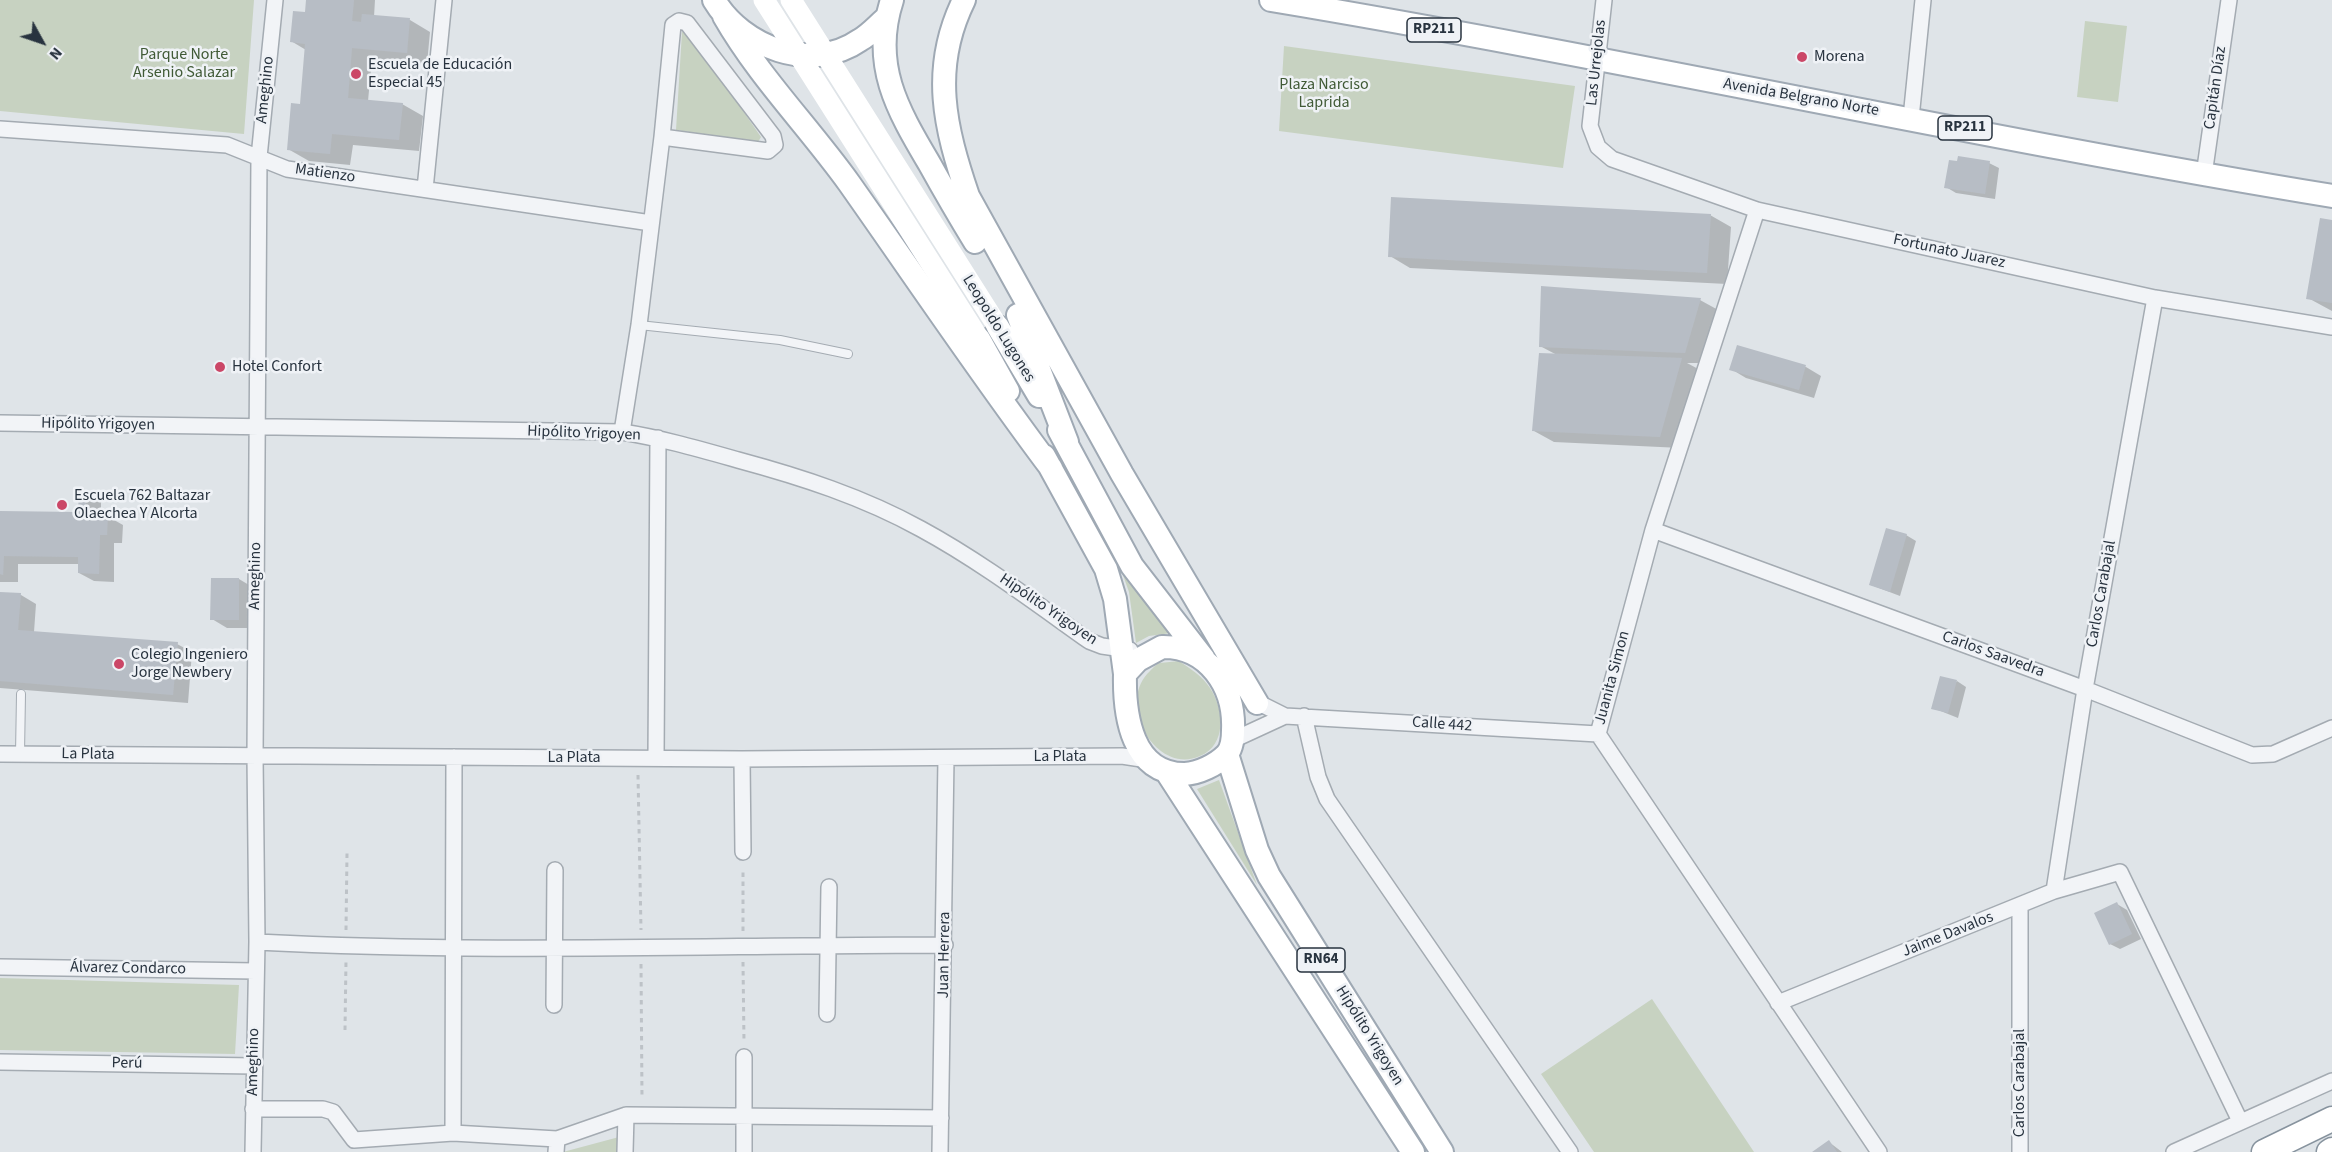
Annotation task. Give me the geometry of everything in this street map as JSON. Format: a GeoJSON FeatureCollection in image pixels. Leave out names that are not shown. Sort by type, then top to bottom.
{"type":"FeatureCollection","features":[{"type":"Feature","properties":{"kind":"highway"},"geometry":{"type":"LineString","coordinates":[[2264,1152],[2332,1119]]}},
{"type":"Feature","properties":{"kind":"main road","name":"Leopoldo Lugones"},"geometry":{"type":"LineString","coordinates":[[764,0],[979,339],[1106,568],[1115,600],[1125,674]]}},
{"type":"Feature","properties":{"kind":"main road","name":"Leopoldo Lugones"},"geometry":{"type":"LineString","coordinates":[[791,0],[998,327],[1067,442],[1132,566],[1211,667]]}},
{"type":"Feature","properties":{"kind":"main road"},"geometry":{"type":"LineString","coordinates":[[964,0],[948,46],[943,81],[944,109],[952,147],[978,218],[1122,474],[1257,703]]}},
{"type":"Feature","properties":{"kind":"main road","name":"Avenida Belgrano Norte"},"geometry":{"type":"LineString","coordinates":[[1279,1],[1911,118],[2204,175],[2332,196]]}},
{"type":"Feature","properties":{"kind":"main road"},"geometry":{"type":"LineString","coordinates":[[719,8],[752,40],[776,50],[817,55],[841,50],[860,40],[890,5]]}},
{"type":"Feature","properties":{"kind":"main road"},"geometry":{"type":"LineString","coordinates":[[890,5],[884,47],[891,90],[900,114],[1018,313],[1067,442]]}},
{"type":"Feature","properties":{"kind":"main road"},"geometry":{"type":"LineString","coordinates":[[719,8],[746,55],[837,168],[966,354],[1051,468]]}},
{"type":"Feature","properties":{"kind":"main road"},"geometry":{"type":"LineString","coordinates":[[930,165],[978,218]]}},
{"type":"Feature","properties":{"kind":"main road"},"geometry":{"type":"LineString","coordinates":[[1125,674],[1138,660],[1153,650],[1174,647],[1211,667]]}},
{"type":"Feature","properties":{"kind":"main road","name":"RN64"},"geometry":{"type":"LineString","coordinates":[[1211,667],[1232,704],[1230,747]]}},
{"type":"Feature","properties":{"kind":"main road","name":"RN64"},"geometry":{"type":"LineString","coordinates":[[1125,674],[1125,709],[1131,732],[1148,760],[1168,774]]}},
{"type":"Feature","properties":{"kind":"main road"},"geometry":{"type":"LineString","coordinates":[[1168,774],[1200,771],[1230,747]]}},
{"type":"Feature","properties":{"kind":"main road","name":"Hipólito Yrigoyen"},"geometry":{"type":"LineString","coordinates":[[1230,747],[1250,830],[1269,876],[1442,1152]]}},
{"type":"Feature","properties":{"kind":"main road","name":"Hipólito Yrigoyen"},"geometry":{"type":"LineString","coordinates":[[1168,774],[1413,1152]]}},
{"type":"Feature","properties":{"kind":"street","name":"Ameghino"},"geometry":{"type":"LineString","coordinates":[[253,1152],[259,157],[275,0]]}},
{"type":"Feature","properties":{"kind":"street"},"geometry":{"type":"LineString","coordinates":[[425,189],[444,0]]}},
{"type":"Feature","properties":{"kind":"street","name":"Las Urrejolas"},"geometry":{"type":"LineString","coordinates":[[1590,126],[1604,0]]}},
{"type":"Feature","properties":{"kind":"street"},"geometry":{"type":"LineString","coordinates":[[1911,118],[1923,0]]}},
{"type":"Feature","properties":{"kind":"street","name":"Capitán Díaz"},"geometry":{"type":"LineString","coordinates":[[2204,175],[2229,0]]}},
{"type":"Feature","properties":{"kind":"street"},"geometry":{"type":"LineString","coordinates":[[622,432],[639,326],[673,25],[679,21],[687,23],[773,136],[775,145],[768,151],[662,137]]}},
{"type":"Feature","properties":{"kind":"street","name":"Fortunato Juarez"},"geometry":{"type":"LineString","coordinates":[[1590,126],[1598,147],[1612,159],[1757,210],[2155,298],[2332,327]]}},
{"type":"Feature","properties":{"kind":"street","name":"Matienzo"},"geometry":{"type":"LineString","coordinates":[[0,129],[226,145],[287,169],[651,223]]}},
{"type":"Feature","properties":{"kind":"street","name":"Juanita Simon"},"geometry":{"type":"LineString","coordinates":[[1757,210],[1653,530],[1598,734],[1879,1152]]}},
{"type":"Feature","properties":{"kind":"street","name":"Carlos Carabajal"},"geometry":{"type":"LineString","coordinates":[[2054,891],[2085,689],[2155,298]]}},
{"type":"Feature","properties":{"kind":"street","name":"Hipólito Yrigoyen"},"geometry":{"type":"LineString","coordinates":[[0,423],[622,432],[658,438],[809,479],[858,498],[920,528],[970,557],[1089,641],[1122,650],[1153,650]]}},
{"type":"Feature","properties":{"kind":"street"},"geometry":{"type":"LineString","coordinates":[[656,758],[658,438]]}},
{"type":"Feature","properties":{"kind":"street","name":"Carlos Saavedra"},"geometry":{"type":"LineString","coordinates":[[1653,530],[2085,689],[2252,755],[2273,754],[2332,728]]}},
{"type":"Feature","properties":{"kind":"street","name":"Calle 442"},"geometry":{"type":"LineString","coordinates":[[1211,667],[1257,703],[1285,716],[1598,734]]}},
{"type":"Feature","properties":{"kind":"street","name":"Calle 442"},"geometry":{"type":"LineString","coordinates":[[1230,747],[1285,716]]}},
{"type":"Feature","properties":{"kind":"street"},"geometry":{"type":"LineString","coordinates":[[1304,716],[1318,777],[1332,807],[1570,1152]]}},
{"type":"Feature","properties":{"kind":"street","name":"La Plata"},"geometry":{"type":"LineString","coordinates":[[0,754],[742,759],[1122,756],[1148,760]]}},
{"type":"Feature","properties":{"kind":"street"},"geometry":{"type":"LineString","coordinates":[[453,1133],[454,757]]}},
{"type":"Feature","properties":{"kind":"street","name":"Juan Herrera"},"geometry":{"type":"LineString","coordinates":[[940,1152],[945,945],[946,758]]}},
{"type":"Feature","properties":{"kind":"street"},"geometry":{"type":"LineString","coordinates":[[742,759],[743,852]]}},
{"type":"Feature","properties":{"kind":"street"},"geometry":{"type":"LineString","coordinates":[[554,1005],[555,870]]}},
{"type":"Feature","properties":{"kind":"street","name":"Jaime Davalos"},"geometry":{"type":"LineString","coordinates":[[1778,1003],[2054,891],[2120,872],[2240,1121]]}},
{"type":"Feature","properties":{"kind":"street"},"geometry":{"type":"LineString","coordinates":[[827,1014],[829,887]]}},
{"type":"Feature","properties":{"kind":"street","name":"Carlos Carabajal"},"geometry":{"type":"LineString","coordinates":[[2020,906],[2020,1152]]}},
{"type":"Feature","properties":{"kind":"street"},"geometry":{"type":"LineString","coordinates":[[256,942],[453,947],[945,945]]}},
{"type":"Feature","properties":{"kind":"street","name":"Álvarez Condarco"},"geometry":{"type":"LineString","coordinates":[[0,967],[255,970]]}},
{"type":"Feature","properties":{"kind":"street"},"geometry":{"type":"LineString","coordinates":[[744,1057],[744,1152]]}},
{"type":"Feature","properties":{"kind":"street","name":"Perú"},"geometry":{"type":"LineString","coordinates":[[0,1062],[254,1066]]}},
{"type":"Feature","properties":{"kind":"street"},"geometry":{"type":"LineString","coordinates":[[2174,1152],[2332,1081]]}},
{"type":"Feature","properties":{"kind":"street"},"geometry":{"type":"LineString","coordinates":[[253,1109],[323,1108],[333,1112],[354,1140],[453,1133],[556,1145],[626,1115],[941,1118]]}},
{"type":"Feature","properties":{"kind":"street"},"geometry":{"type":"LineString","coordinates":[[625,1152],[626,1115]]}},
{"type":"Feature","properties":{"kind":"lane"},"geometry":{"type":"LineString","coordinates":[[639,326],[780,340],[848,354]]}},
{"type":"Feature","properties":{"kind":"lane"},"geometry":{"type":"LineString","coordinates":[[20,754],[21,694]]}},
{"type":"Feature","properties":{"kind":"green space","name":"Parque Norte Arsenio Salazar"},"geometry":{"type":"Polygon","coordinates":[[[0,0],[254,0],[244,134],[0,111],[0,0]]]}},
{"type":"Feature","properties":{"kind":"green space"},"geometry":{"type":"Polygon","coordinates":[[[2085,21],[2127,26],[2118,102],[2077,97],[2085,21]]]}},
{"type":"Feature","properties":{"kind":"green space"},"geometry":{"type":"Polygon","coordinates":[[[682,32],[690,34],[761,137],[758,142],[676,130],[682,32]]]}},
{"type":"Feature","properties":{"kind":"green space","name":"Plaza Narciso Laprida"},"geometry":{"type":"Polygon","coordinates":[[[1284,46],[1575,86],[1563,168],[1279,131],[1284,46]]]}},
{"type":"Feature","properties":{"kind":"green space"},"geometry":{"type":"Polygon","coordinates":[[[1118,561],[1171,633],[1149,636],[1136,643],[1129,592],[1118,561]]]}},
{"type":"Feature","properties":{"kind":"green space"},"geometry":{"type":"Polygon","coordinates":[[[1179,661],[1207,684],[1215,696],[1220,716],[1219,735],[1215,744],[1200,756],[1184,759],[1169,756],[1145,733],[1139,717],[1137,701],[1140,685],[1155,666],[1160,663],[1179,661]]]}},
{"type":"Feature","properties":{"kind":"green space"},"geometry":{"type":"Polygon","coordinates":[[[1219,780],[1257,885],[1197,789],[1219,780]]]}},
{"type":"Feature","properties":{"kind":"green space"},"geometry":{"type":"Polygon","coordinates":[[[0,978],[239,985],[235,1054],[0,1050],[0,978]]]}},
{"type":"Feature","properties":{"kind":"green space"},"geometry":{"type":"Polygon","coordinates":[[[1652,999],[1754,1152],[1594,1152],[1541,1074],[1652,999]]]}},
{"type":"Feature","properties":{"kind":"green space"},"geometry":{"type":"Polygon","coordinates":[[[619,1137],[619,1152],[563,1152],[619,1137]]]}},
{"type":"Feature","properties":{"kind":"building"},"geometry":{"type":"Polygon","coordinates":[[[306,0],[354,0],[352,21],[361,22],[362,14],[410,18],[407,53],[352,48],[348,98],[403,103],[399,140],[332,134],[330,154],[287,150],[291,103],[300,104],[305,44],[290,42],[293,11],[305,12],[306,0]]]}},
{"type":"Feature","properties":{"kind":"building"},"geometry":{"type":"Polygon","coordinates":[[[1958,156],[1990,161],[1985,194],[1944,188],[1949,160],[1957,161],[1958,156]]]}},
{"type":"Feature","properties":{"kind":"building"},"geometry":{"type":"Polygon","coordinates":[[[1391,197],[1711,214],[1707,273],[1388,257],[1391,197]]]}},
{"type":"Feature","properties":{"kind":"building"},"geometry":{"type":"Polygon","coordinates":[[[2320,218],[2332,220],[2332,303],[2306,299],[2320,218]]]}},
{"type":"Feature","properties":{"kind":"building"},"geometry":{"type":"Polygon","coordinates":[[[1541,286],[1701,298],[1685,353],[1539,347],[1541,286]]]}},
{"type":"Feature","properties":{"kind":"building"},"geometry":{"type":"Polygon","coordinates":[[[1737,345],[1806,365],[1799,390],[1729,370],[1737,345]]]}},
{"type":"Feature","properties":{"kind":"building"},"geometry":{"type":"Polygon","coordinates":[[[1539,353],[1682,358],[1660,437],[1532,431],[1539,353]]]}},
{"type":"Feature","properties":{"kind":"building"},"geometry":{"type":"Polygon","coordinates":[[[79,491],[86,491],[86,514],[108,514],[107,535],[100,535],[99,574],[78,573],[78,557],[4,556],[3,575],[0,574],[0,511],[78,512],[79,491]]]}},
{"type":"Feature","properties":{"kind":"building"},"geometry":{"type":"Polygon","coordinates":[[[1886,528],[1907,534],[1890,592],[1869,585],[1886,528]]]}},
{"type":"Feature","properties":{"kind":"building"},"geometry":{"type":"Polygon","coordinates":[[[211,578],[239,578],[239,620],[210,620],[211,578]]]}},
{"type":"Feature","properties":{"kind":"building"},"geometry":{"type":"Polygon","coordinates":[[[0,592],[21,593],[18,630],[178,642],[173,695],[0,681],[0,592]]]}},
{"type":"Feature","properties":{"kind":"building"},"geometry":{"type":"Polygon","coordinates":[[[1940,676],[1957,680],[1948,713],[1931,709],[1940,676]]]}},
{"type":"Feature","properties":{"kind":"building"},"geometry":{"type":"Polygon","coordinates":[[[2117,902],[2132,934],[2109,945],[2094,913],[2117,902]]]}},
{"type":"Feature","properties":{"kind":"building"},"geometry":{"type":"Polygon","coordinates":[[[1829,1140],[1837,1152],[1812,1152],[1829,1140]]]}},
{"type":"Feature","properties":{"kind":"place","name":"Morena"},"geometry":{"type":"Point","coordinates":[1802,57]}},
{"type":"Feature","properties":{"kind":"place","name":"Escuela de Educación Especial 45"},"geometry":{"type":"Point","coordinates":[356,74]}},
{"type":"Feature","properties":{"kind":"place","name":"Hotel Confort"},"geometry":{"type":"Point","coordinates":[220,367]}},
{"type":"Feature","properties":{"kind":"place","name":"Escuela 762 Baltazar Olaechea Y Alcorta"},"geometry":{"type":"Point","coordinates":[62,505]}},
{"type":"Feature","properties":{"kind":"place","name":"Colegio Ingeniero Jorge Newbery"},"geometry":{"type":"Point","coordinates":[119,664]}}]}
